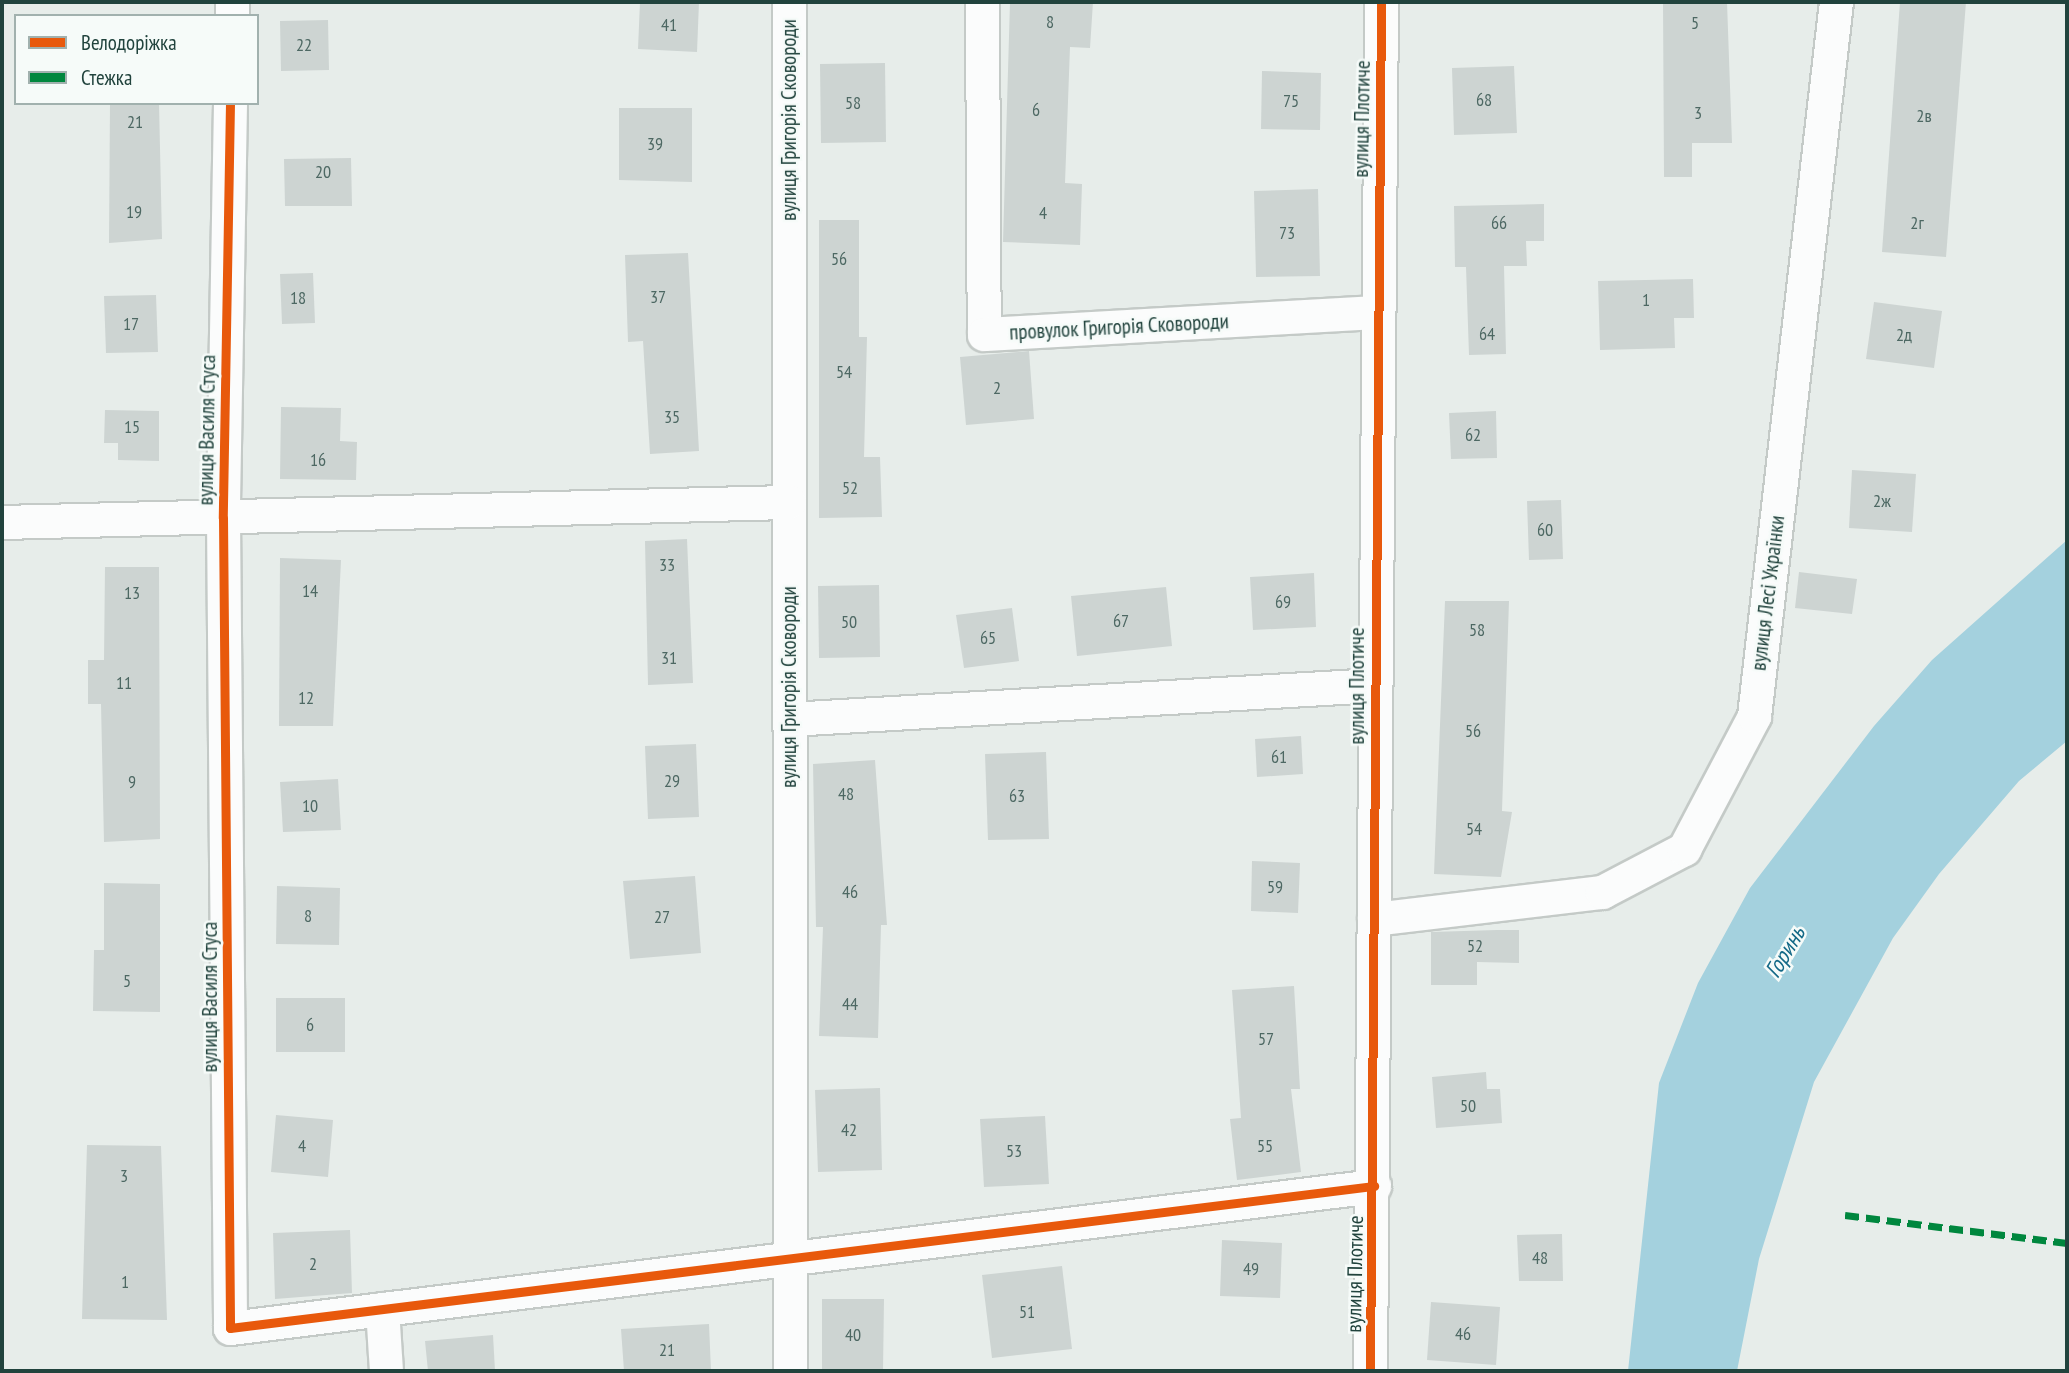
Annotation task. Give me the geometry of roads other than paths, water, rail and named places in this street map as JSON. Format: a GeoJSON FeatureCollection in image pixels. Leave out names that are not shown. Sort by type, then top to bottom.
{"type":"FeatureCollection","features":[{"type":"Feature","properties":{"kind":"street","name":"вулиця Григорія Сковороди"},"geometry":{"type":"LineString","coordinates":[[789,2],[790,1371]]}},
{"type":"Feature","properties":{"kind":"street","name":"провулок Григорія Сковороди"},"geometry":{"type":"LineString","coordinates":[[982,2],[984,334],[1377,312]]}},
{"type":"Feature","properties":{"kind":"street","name":"вулиця Плотиче"},"geometry":{"type":"LineString","coordinates":[[1370,1371],[1374,1186],[1377,312],[1381,2]]}},
{"type":"Feature","properties":{"kind":"street","name":"вулиця Лесі Українки"},"geometry":{"type":"LineString","coordinates":[[1374,919],[1602,892],[1684,849],[1754,716],[1836,2]]}},
{"type":"Feature","properties":{"kind":"street","name":"вулиця Василя Стуса"},"geometry":{"type":"LineString","coordinates":[[230,105],[223,518],[230,1328],[1374,1186]]}},
{"type":"Feature","properties":{"kind":"street"},"geometry":{"type":"LineString","coordinates":[[2,522],[789,502]]}},
{"type":"Feature","properties":{"kind":"street"},"geometry":{"type":"LineString","coordinates":[[789,719],[1375,685]]}},
{"type":"Feature","properties":{"kind":"street"},"geometry":{"type":"LineString","coordinates":[[382,1309],[386,1371]]}},
{"type":"Feature","properties":{"kind":"water","name":"Горинь"},"geometry":{"type":"Polygon","coordinates":[[[2067,540],[2067,741],[2019,781],[1939,874],[1893,938],[1814,1082],[1759,1259],[1737,1371],[1628,1371],[1659,1083],[1698,983],[1750,888],[1874,726],[1932,660],[2067,540]]]}}]}
